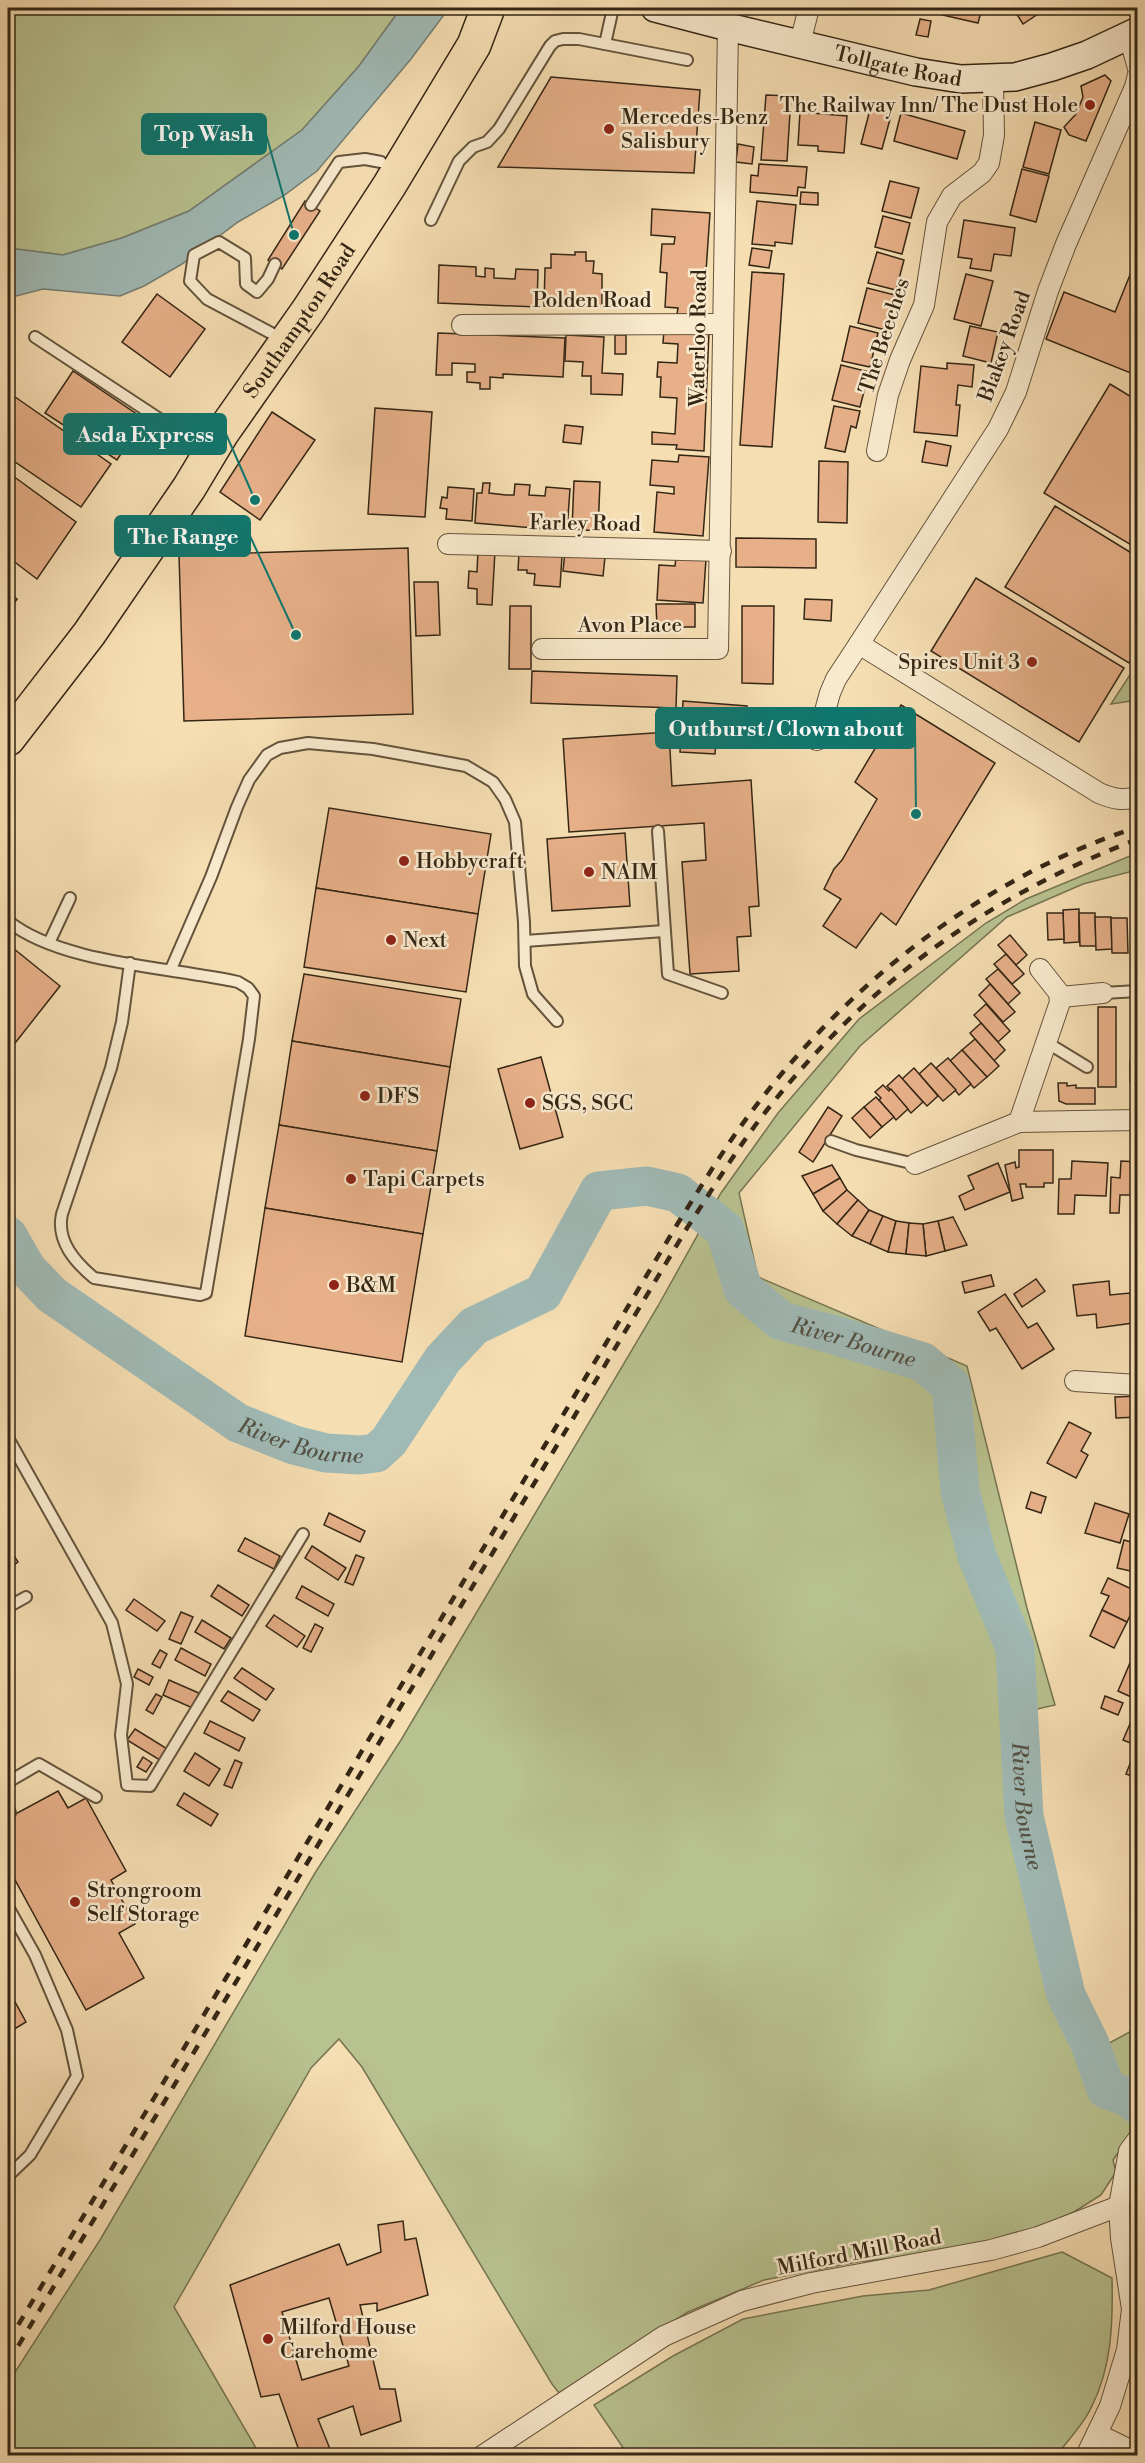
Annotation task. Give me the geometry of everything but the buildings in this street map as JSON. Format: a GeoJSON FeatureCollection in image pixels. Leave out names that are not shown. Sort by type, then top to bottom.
{"type":"FeatureCollection","features":[{"type":"Feature","properties":{"kind":"highway","name":"Southampton Road"},"geometry":{"type":"LineString","coordinates":[[8,710],[76,619],[271,333],[381,162],[455,39],[479,8]]}},
{"type":"Feature","properties":{"kind":"highway","name":"Southampton Road"},"geometry":{"type":"LineString","coordinates":[[8,739],[89,634],[189,488],[222,433],[309,309],[389,186],[474,45],[488,8]]}},
{"type":"Feature","properties":{"kind":"street","name":"Tollgate Road"},"geometry":{"type":"LineString","coordinates":[[655,8],[916,72],[961,79],[1015,77],[1052,67],[1133,34]]}},
{"type":"Feature","properties":{"kind":"street"},"geometry":{"type":"LineString","coordinates":[[800,43],[809,8]]}},
{"type":"Feature","properties":{"kind":"street","name":"Waterloo Road"},"geometry":{"type":"LineString","coordinates":[[718,649],[728,27]]}},
{"type":"Feature","properties":{"kind":"street"},"geometry":{"type":"LineString","coordinates":[[1133,34],[1137,68]]}},
{"type":"Feature","properties":{"kind":"street","name":"Blakey Road"},"geometry":{"type":"LineString","coordinates":[[818,740],[836,679],[998,429],[1012,401],[1066,244],[1135,87],[1137,75]]}},
{"type":"Feature","properties":{"kind":"street","name":"The Beeches"},"geometry":{"type":"LineString","coordinates":[[877,451],[888,395],[900,360],[924,305],[937,222],[952,196],[982,174],[989,163],[994,135],[993,79]]}},
{"type":"Feature","properties":{"kind":"street","name":"Polden Road"},"geometry":{"type":"LineString","coordinates":[[462,325],[722,324]]}},
{"type":"Feature","properties":{"kind":"street","name":"Farley Road"},"geometry":{"type":"LineString","coordinates":[[448,544],[721,551]]}},
{"type":"Feature","properties":{"kind":"street"},"geometry":{"type":"LineString","coordinates":[[859,644],[1099,793],[1112,799],[1123,800],[1137,797]]}},
{"type":"Feature","properties":{"kind":"street","name":"Avon Place"},"geometry":{"type":"LineString","coordinates":[[542,649],[718,649]]}},
{"type":"Feature","properties":{"kind":"street"},"geometry":{"type":"LineString","coordinates":[[1040,969],[1060,997]]}},
{"type":"Feature","properties":{"kind":"street"},"geometry":{"type":"LineString","coordinates":[[1060,997],[1103,993]]}},
{"type":"Feature","properties":{"kind":"street"},"geometry":{"type":"LineString","coordinates":[[1019,1122],[1060,997]]}},
{"type":"Feature","properties":{"kind":"street"},"geometry":{"type":"LineString","coordinates":[[915,1164],[1019,1122],[1137,1120]]}},
{"type":"Feature","properties":{"kind":"street"},"geometry":{"type":"LineString","coordinates":[[1075,1382],[1137,1385]]}},
{"type":"Feature","properties":{"kind":"street"},"geometry":{"type":"LineString","coordinates":[[1086,2456],[1110,2406],[1127,2350],[1132,2309],[1121,2238],[1133,2145]]}},
{"type":"Feature","properties":{"kind":"street","name":"Milford Mill Road"},"geometry":{"type":"LineString","coordinates":[[482,2456],[664,2336],[742,2301],[811,2283],[991,2250],[1038,2237],[1126,2199]]}},
{"type":"Feature","properties":{"kind":"street"},"geometry":{"type":"LineString","coordinates":[[1097,2434],[1134,2453]]}},
{"type":"Feature","properties":{"kind":"lane"},"geometry":{"type":"LineString","coordinates":[[605,44],[614,8]]}},
{"type":"Feature","properties":{"kind":"lane"},"geometry":{"type":"LineString","coordinates":[[431,220],[459,161],[473,147],[487,142],[499,129],[555,41],[572,38],[687,60]]}},
{"type":"Feature","properties":{"kind":"lane"},"geometry":{"type":"LineString","coordinates":[[312,205],[339,162],[365,159],[381,162]]}},
{"type":"Feature","properties":{"kind":"lane"},"geometry":{"type":"LineString","coordinates":[[271,333],[207,299],[190,281],[194,255],[219,243],[245,258],[246,284],[257,292],[268,279],[275,264]]}},
{"type":"Feature","properties":{"kind":"lane"},"geometry":{"type":"LineString","coordinates":[[35,337],[196,442]]}},
{"type":"Feature","properties":{"kind":"lane"},"geometry":{"type":"LineString","coordinates":[[171,969],[249,780],[267,755],[280,748],[308,742],[373,749],[466,766],[493,782],[505,799],[515,822],[525,966],[533,994],[557,1021]]}},
{"type":"Feature","properties":{"kind":"lane"},"geometry":{"type":"LineString","coordinates":[[658,831],[668,974],[722,993]]}},
{"type":"Feature","properties":{"kind":"lane"},"geometry":{"type":"LineString","coordinates":[[49,943],[70,898]]}},
{"type":"Feature","properties":{"kind":"lane"},"geometry":{"type":"LineString","coordinates":[[8,921],[29,935],[77,953],[238,982],[248,988],[254,996],[249,1039],[206,1293],[94,1278],[82,1268],[64,1244],[61,1234],[60,1225],[64,1208],[114,1058],[122,1022],[130,963]]}},
{"type":"Feature","properties":{"kind":"lane"},"geometry":{"type":"LineString","coordinates":[[525,941],[664,931]]}},
{"type":"Feature","properties":{"kind":"lane"},"geometry":{"type":"LineString","coordinates":[[1103,993],[1137,990]]}},
{"type":"Feature","properties":{"kind":"lane"},"geometry":{"type":"LineString","coordinates":[[1046,1042],[1087,1067]]}},
{"type":"Feature","properties":{"kind":"lane"},"geometry":{"type":"LineString","coordinates":[[831,1141],[856,1150],[915,1164]]}},
{"type":"Feature","properties":{"kind":"lane"},"geometry":{"type":"LineString","coordinates":[[8,1438],[112,1623],[128,1684],[121,1735],[127,1785],[150,1786],[303,1534]]}},
{"type":"Feature","properties":{"kind":"lane"},"geometry":{"type":"LineString","coordinates":[[8,1607],[26,1597]]}},
{"type":"Feature","properties":{"kind":"lane"},"geometry":{"type":"LineString","coordinates":[[8,1782],[39,1764],[96,1797]]}},
{"type":"Feature","properties":{"kind":"lane"},"geometry":{"type":"LineString","coordinates":[[8,1906],[35,1955],[67,2030],[77,2076],[30,2155],[8,2176]]}},
{"type":"Feature","properties":{"kind":"green space"},"geometry":{"type":"Polygon","coordinates":[[[8,8],[401,8],[359,66],[302,130],[189,211],[122,238],[63,255],[8,248],[8,8]]]}},
{"type":"Feature","properties":{"kind":"green space"},"geometry":{"type":"Polygon","coordinates":[[[1137,664],[1137,700],[1111,704],[1137,664]]]}},
{"type":"Feature","properties":{"kind":"green space"},"geometry":{"type":"Polygon","coordinates":[[[1137,853],[1137,870],[1083,884],[1007,917],[860,1046],[739,1193],[758,1277],[967,1366],[1027,1608],[1055,1705],[1006,1716],[1023,1877],[1080,2059],[1137,2028],[1137,2126],[1113,2160],[1116,2172],[1101,2195],[1074,2212],[1038,2228],[960,2251],[857,2262],[764,2280],[688,2312],[559,2393],[362,2067],[339,2039],[311,2068],[174,2307],[260,2455],[8,2456],[8,2383],[100,2240],[315,1873],[401,1740],[658,1306],[721,1193],[778,1113],[859,1019],[986,923],[1026,899],[1137,853]]]}},
{"type":"Feature","properties":{"kind":"green space"},"geometry":{"type":"Polygon","coordinates":[[[1062,2252],[1112,2278],[1112,2311],[1110,2344],[1099,2391],[1085,2419],[1057,2455],[628,2455],[594,2405],[673,2356],[743,2319],[863,2296],[929,2290],[1062,2252]]]}},
{"type":"Feature","properties":{"kind":"water"},"geometry":{"type":"Polygon","coordinates":[[[401,8],[449,8],[411,59],[317,171],[283,196],[238,222],[182,264],[144,286],[120,296],[43,289],[16,296],[8,295],[8,248],[63,255],[122,238],[189,211],[302,130],[359,66],[401,8]]]}},
{"type":"Feature","properties":{"kind":"waterway","name":"River Bourne"},"geometry":{"type":"LineString","coordinates":[[8,1236],[27,1269],[52,1295],[238,1423],[294,1445],[326,1453],[360,1455],[376,1453],[389,1441],[443,1359],[474,1326],[543,1293],[599,1191],[647,1186],[678,1193],[725,1230],[743,1289],[781,1321],[923,1362],[951,1386],[960,1491],[977,1556],[1015,1648],[1024,1816],[1066,1995],[1090,2044],[1106,2089],[1127,2097],[1138,2105]]}},
{"type":"Feature","properties":{"kind":"railway"},"geometry":{"type":"LineString","coordinates":[[8,2342],[678,1223],[718,1159],[762,1098],[799,1053],[840,1011],[883,971],[930,935],[979,902],[1030,872],[1083,847],[1138,827]]}},
{"type":"Feature","properties":{"kind":"railway"},"geometry":{"type":"LineString","coordinates":[[8,2363],[687,1228],[738,1150],[771,1105],[809,1060],[850,1019],[936,946],[983,915],[1032,887],[1138,839]]}},
{"type":"Feature","properties":{"kind":"place","name":"The Railway Inn/ The Dust Hole"},"geometry":{"type":"Point","coordinates":[1090,105]}},
{"type":"Feature","properties":{"kind":"place","name":"Mercedes-Benz Salisbury"},"geometry":{"type":"Point","coordinates":[609,129]}},
{"type":"Feature","properties":{"kind":"place","name":"Top Wash"},"geometry":{"type":"Point","coordinates":[294,235]}},
{"type":"Feature","properties":{"kind":"place","name":"Asda Express"},"geometry":{"type":"Point","coordinates":[255,500]}},
{"type":"Feature","properties":{"kind":"place","name":"The Range"},"geometry":{"type":"Point","coordinates":[296,635]}},
{"type":"Feature","properties":{"kind":"place","name":"Spires Unit 3"},"geometry":{"type":"Point","coordinates":[1032,662]}},
{"type":"Feature","properties":{"kind":"place","name":"Outburst / Clown about"},"geometry":{"type":"Point","coordinates":[916,814]}},
{"type":"Feature","properties":{"kind":"place","name":"Hobbycraft"},"geometry":{"type":"Point","coordinates":[404,861]}},
{"type":"Feature","properties":{"kind":"place","name":"NAIM"},"geometry":{"type":"Point","coordinates":[589,872]}},
{"type":"Feature","properties":{"kind":"place","name":"Next"},"geometry":{"type":"Point","coordinates":[391,940]}},
{"type":"Feature","properties":{"kind":"place","name":"DFS"},"geometry":{"type":"Point","coordinates":[365,1096]}},
{"type":"Feature","properties":{"kind":"place","name":"SGS, SGC"},"geometry":{"type":"Point","coordinates":[530,1103]}},
{"type":"Feature","properties":{"kind":"place","name":"Tapi Carpets"},"geometry":{"type":"Point","coordinates":[351,1179]}},
{"type":"Feature","properties":{"kind":"place","name":"B&M"},"geometry":{"type":"Point","coordinates":[334,1285]}},
{"type":"Feature","properties":{"kind":"place","name":"Strongroom Self Storage"},"geometry":{"type":"Point","coordinates":[75,1902]}},
{"type":"Feature","properties":{"kind":"place","name":"Milford House Carehome"},"geometry":{"type":"Point","coordinates":[268,2339]}}]}
